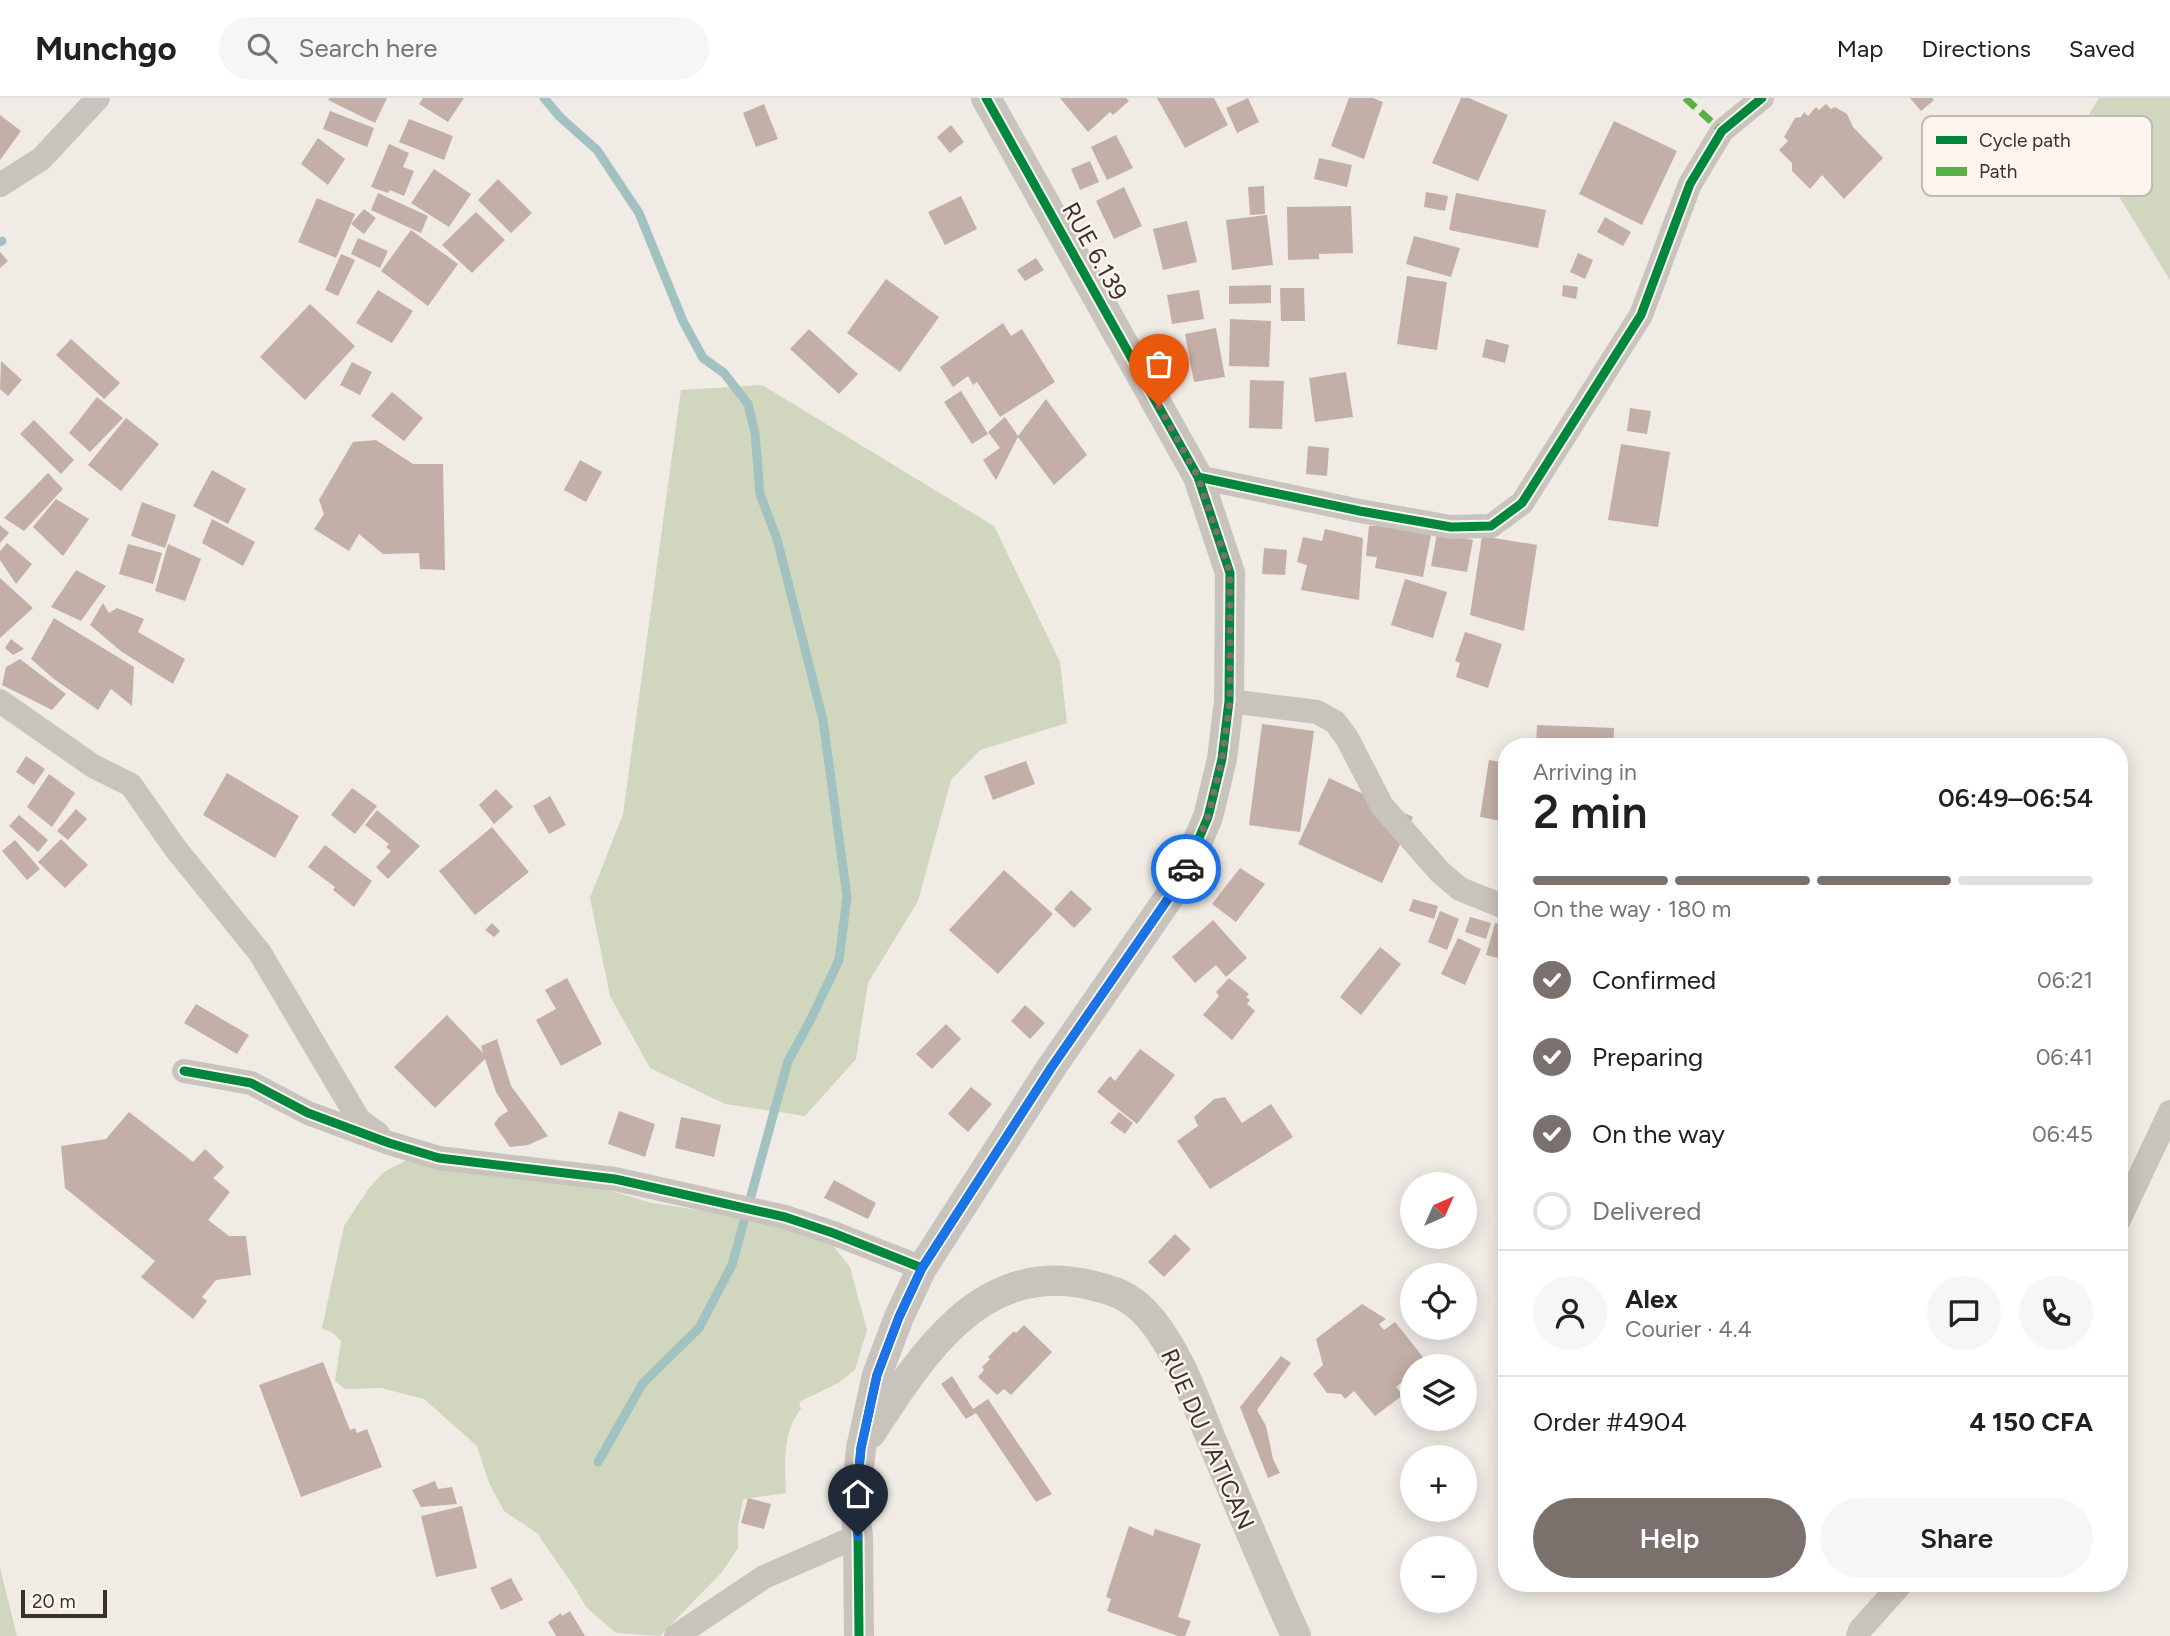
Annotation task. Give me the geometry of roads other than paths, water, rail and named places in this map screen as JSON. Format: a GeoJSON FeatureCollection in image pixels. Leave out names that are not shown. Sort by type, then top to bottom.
{"type":"FeatureCollection","features":[{"type":"Feature","properties":{"kind":"street"},"geometry":{"type":"LineString","coordinates":[[0,185],[41,159],[98,98]]}},
{"type":"Feature","properties":{"kind":"street","name":"RUE 6.139"},"geometry":{"type":"LineString","coordinates":[[859,1636],[858,1536],[855,1510],[861,1448],[877,1375],[899,1317],[922,1268],[1051,1068],[1181,880],[1208,817],[1222,759],[1230,701],[1230,573],[1198,477],[986,98]]}},
{"type":"Feature","properties":{"kind":"street"},"geometry":{"type":"LineString","coordinates":[[1198,477],[1360,511],[1438,524],[1491,526],[1522,503],[1641,315],[1690,184],[1722,131],[1762,98]]}},
{"type":"Feature","properties":{"kind":"street"},"geometry":{"type":"LineString","coordinates":[[0,701],[93,766],[131,785],[175,848],[260,954],[359,1120],[389,1143]]}},
{"type":"Feature","properties":{"kind":"street"},"geometry":{"type":"LineString","coordinates":[[1230,701],[1317,712],[1335,722],[1347,738],[1382,806],[1440,872],[1460,889],[1498,904]]}},
{"type":"Feature","properties":{"kind":"street"},"geometry":{"type":"LineString","coordinates":[[184,1071],[251,1083],[308,1113],[439,1158],[615,1179],[785,1217],[922,1268]]}},
{"type":"Feature","properties":{"kind":"street"},"geometry":{"type":"LineString","coordinates":[[2128,1201],[2170,1112]]}},
{"type":"Feature","properties":{"kind":"street","name":"RUE DU VATICAN"},"geometry":{"type":"LineString","coordinates":[[861,1448],[903,1383],[943,1334],[986,1298],[1025,1283],[1067,1280],[1119,1293],[1131,1299],[1151,1319],[1179,1365],[1296,1636]]}},
{"type":"Feature","properties":{"kind":"street"},"geometry":{"type":"LineString","coordinates":[[676,1636],[764,1577],[858,1536]]}},
{"type":"Feature","properties":{"kind":"street"},"geometry":{"type":"LineString","coordinates":[[1858,1636],[1860,1630],[1893,1592]]}},
{"type":"Feature","properties":{"kind":"waterway"},"geometry":{"type":"LineString","coordinates":[[544,98],[560,117],[597,150],[639,213],[683,321],[703,358],[724,373],[748,404],[755,433],[760,494],[777,539],[823,720],[847,897],[839,960],[788,1061],[732,1265],[699,1328],[643,1383],[598,1462]]}}]}
